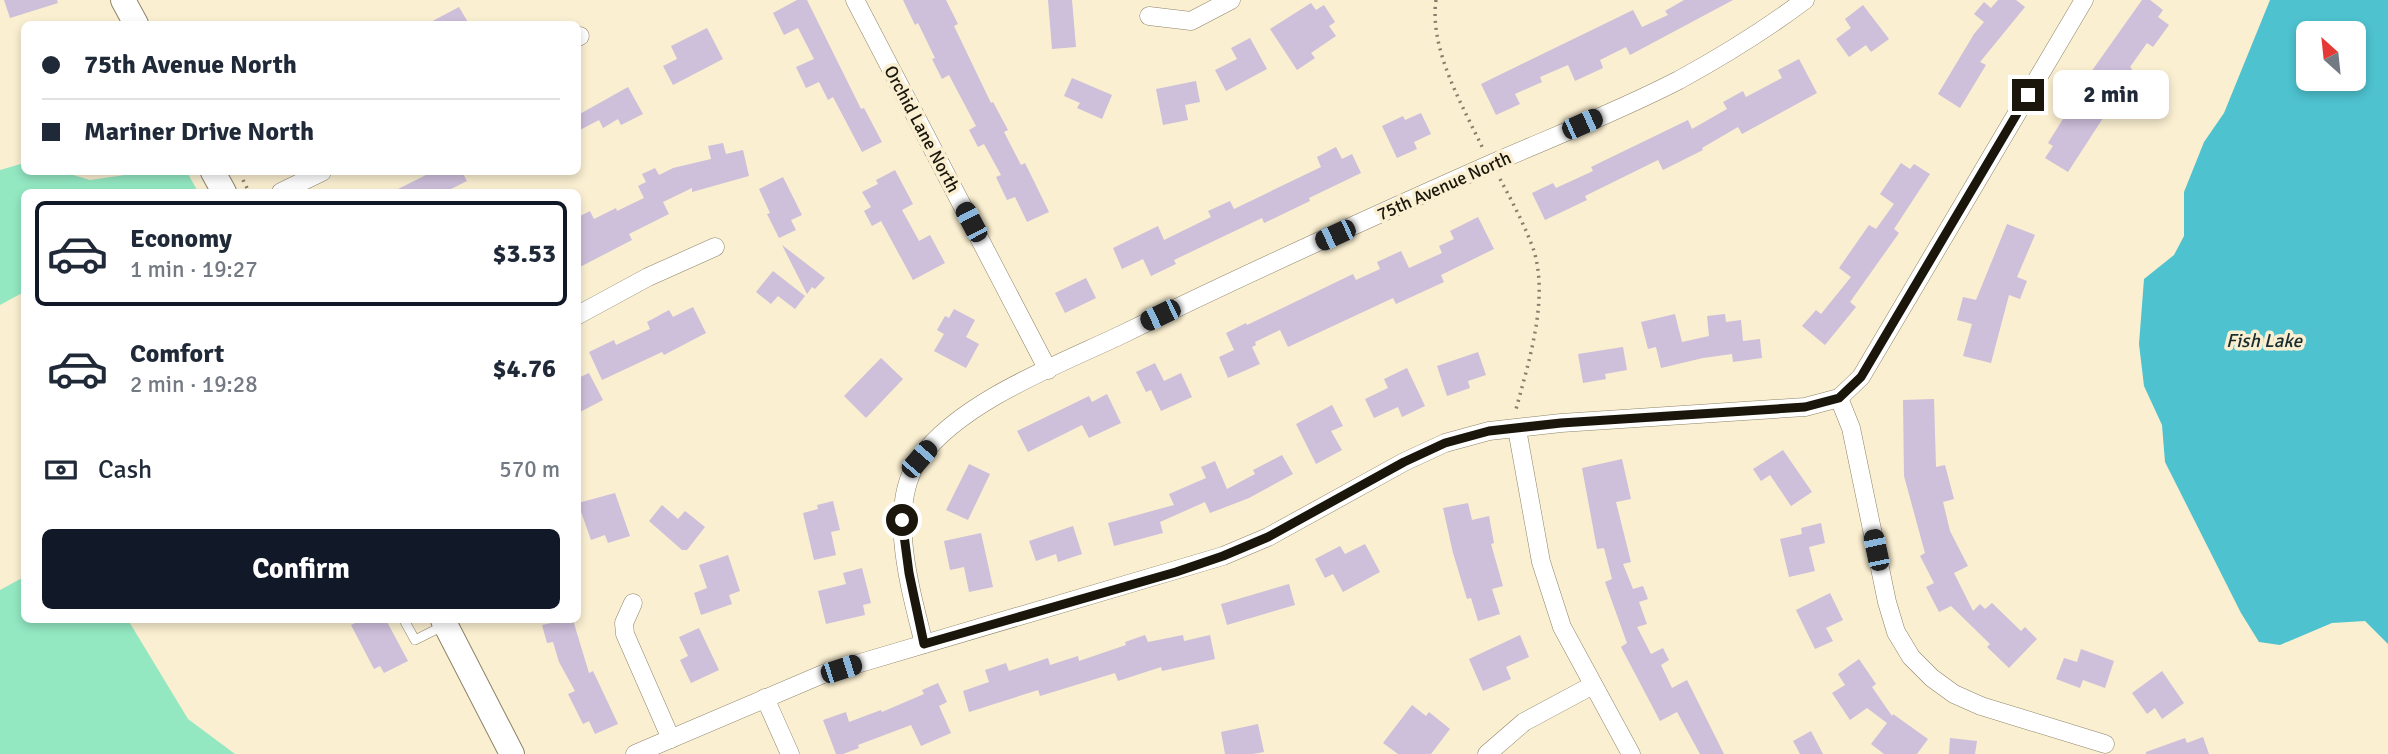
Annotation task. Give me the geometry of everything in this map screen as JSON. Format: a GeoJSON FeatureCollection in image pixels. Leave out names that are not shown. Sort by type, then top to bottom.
{"type":"FeatureCollection","features":[{"type":"Feature","properties":{"kind":"street"},"geometry":{"type":"LineString","coordinates":[[123,0],[134,21]]}},
{"type":"Feature","properties":{"kind":"street","name":"Orchid Lane North"},"geometry":{"type":"LineString","coordinates":[[855,0],[1048,370]]}},
{"type":"Feature","properties":{"kind":"street"},"geometry":{"type":"LineString","coordinates":[[1149,16],[1191,21],[1231,0]]}},
{"type":"Feature","properties":{"kind":"street","name":"75th Avenue North"},"geometry":{"type":"LineString","coordinates":[[924,644],[905,549],[902,520],[908,482],[919,459],[955,421],[983,403],[1160,315],[1678,80],[1763,31],[1805,0]]}},
{"type":"Feature","properties":{"kind":"street"},"geometry":{"type":"LineString","coordinates":[[635,754],[823,674],[1223,556],[1268,537],[1404,462],[1445,443],[1489,431],[1561,423],[1805,407],[1839,398],[1861,377],[2084,0]]}},
{"type":"Feature","properties":{"kind":"street"},"geometry":{"type":"LineString","coordinates":[[287,189],[315,175]]}},
{"type":"Feature","properties":{"kind":"street"},"geometry":{"type":"LineString","coordinates":[[581,313],[648,277],[715,247]]}},
{"type":"Feature","properties":{"kind":"street"},"geometry":{"type":"LineString","coordinates":[[1839,398],[1851,428],[1886,602],[1896,632],[1912,657],[1932,678],[1954,694],[1981,706],[2105,744]]}},
{"type":"Feature","properties":{"kind":"street"},"geometry":{"type":"LineString","coordinates":[[1517,429],[1541,562],[1562,627],[1632,754]]}},
{"type":"Feature","properties":{"kind":"street"},"geometry":{"type":"LineString","coordinates":[[633,603],[624,623],[625,634],[671,739]]}},
{"type":"Feature","properties":{"kind":"street"},"geometry":{"type":"LineString","coordinates":[[445,623],[512,754]]}},
{"type":"Feature","properties":{"kind":"street"},"geometry":{"type":"LineString","coordinates":[[1487,754],[1524,722],[1593,685]]}},
{"type":"Feature","properties":{"kind":"street"},"geometry":{"type":"LineString","coordinates":[[765,698],[790,754]]}},
{"type":"Feature","properties":{"kind":"lane"},"geometry":{"type":"LineString","coordinates":[[406,623],[415,640],[442,623]]}},
{"type":"Feature","properties":{"kind":"path"},"geometry":{"type":"LineString","coordinates":[[1436,0],[1436,36],[1454,86],[1517,212],[1533,249],[1537,269],[1538,307],[1535,331],[1515,414],[1517,429]]}},
{"type":"Feature","properties":{"kind":"green space"},"geometry":{"type":"Polygon","coordinates":[[[21,164],[21,175],[73,175],[90,180],[125,175],[189,175],[196,189],[21,189],[21,294],[0,305],[0,170],[21,164]]]}},
{"type":"Feature","properties":{"kind":"green space"},"geometry":{"type":"Polygon","coordinates":[[[21,579],[21,623],[130,623],[188,719],[235,754],[0,754],[0,590],[21,579]]]}},
{"type":"Feature","properties":{"kind":"water","name":"Fish Lake"},"geometry":{"type":"Polygon","coordinates":[[[2270,0],[2388,0],[2388,644],[2365,621],[2332,623],[2280,645],[2259,642],[2241,613],[2165,462],[2162,425],[2144,386],[2139,344],[2144,279],[2174,255],[2184,236],[2184,192],[2204,142],[2224,113],[2270,0]]]}},
{"type":"Feature","properties":{"kind":"building"},"geometry":{"type":"Polygon","coordinates":[[[4,0],[57,0],[58,3],[10,18],[4,0]]]}},
{"type":"Feature","properties":{"kind":"building"},"geometry":{"type":"Polygon","coordinates":[[[797,0],[807,0],[861,109],[864,108],[882,142],[862,152],[833,97],[828,100],[819,82],[806,88],[796,67],[814,59],[798,28],[784,35],[773,13],[797,0]]]}},
{"type":"Feature","properties":{"kind":"building"},"geometry":{"type":"Polygon","coordinates":[[[903,0],[946,0],[958,24],[954,26],[991,103],[993,102],[1008,130],[1004,132],[1021,165],[1025,163],[1049,212],[1027,222],[1015,197],[1007,200],[996,177],[1001,175],[984,144],[978,147],[969,130],[976,126],[949,75],[942,79],[918,23],[915,25],[903,0]]]}},
{"type":"Feature","properties":{"kind":"building"},"geometry":{"type":"Polygon","coordinates":[[[1048,0],[1072,0],[1076,47],[1052,49],[1048,0]]]}},
{"type":"Feature","properties":{"kind":"building"},"geometry":{"type":"Polygon","coordinates":[[[1684,0],[1733,0],[1630,55],[1626,47],[1600,60],[1603,68],[1575,81],[1568,65],[1540,77],[1542,82],[1515,94],[1520,104],[1496,115],[1481,84],[1633,10],[1642,27],[1668,15],[1665,11],[1684,0]]]}},
{"type":"Feature","properties":{"kind":"building"},"geometry":{"type":"Polygon","coordinates":[[[1998,0],[2016,0],[2025,7],[1980,62],[1986,65],[1960,108],[1938,94],[1984,22],[1974,14],[1984,2],[1991,8],[1998,0]]]}},
{"type":"Feature","properties":{"kind":"building"},"geometry":{"type":"Polygon","coordinates":[[[2142,0],[2150,0],[2163,10],[2158,17],[2169,25],[2153,47],[2147,43],[2130,67],[2132,69],[2123,84],[2130,89],[2122,102],[2116,98],[2068,172],[2045,158],[2053,146],[2048,143],[2076,98],[2074,96],[2142,0]]]}},
{"type":"Feature","properties":{"kind":"building"},"geometry":{"type":"Polygon","coordinates":[[[1311,3],[1316,10],[1324,5],[1335,22],[1329,26],[1336,36],[1311,53],[1315,58],[1297,70],[1270,29],[1311,3]]]}},
{"type":"Feature","properties":{"kind":"building"},"geometry":{"type":"Polygon","coordinates":[[[1863,5],[1889,39],[1871,52],[1866,45],[1849,57],[1836,39],[1851,28],[1845,19],[1863,5]]]}},
{"type":"Feature","properties":{"kind":"building"},"geometry":{"type":"Polygon","coordinates":[[[459,7],[467,21],[433,21],[459,7]]]}},
{"type":"Feature","properties":{"kind":"building"},"geometry":{"type":"Polygon","coordinates":[[[707,28],[723,59],[673,85],[663,66],[677,59],[671,46],[707,28]]]}},
{"type":"Feature","properties":{"kind":"building"},"geometry":{"type":"Polygon","coordinates":[[[1250,38],[1267,69],[1226,91],[1215,70],[1237,59],[1231,48],[1250,38]]]}},
{"type":"Feature","properties":{"kind":"building"},"geometry":{"type":"Polygon","coordinates":[[[1799,59],[1817,93],[1742,134],[1738,127],[1702,148],[1703,150],[1663,170],[1658,160],[1585,196],[1587,200],[1545,220],[1532,193],[1553,183],[1556,188],[1593,171],[1591,167],[1688,120],[1692,129],[1727,109],[1723,102],[1743,91],[1746,97],[1782,78],[1778,70],[1799,59]]]}},
{"type":"Feature","properties":{"kind":"building"},"geometry":{"type":"Polygon","coordinates":[[[1072,78],[1112,95],[1102,119],[1077,108],[1080,103],[1064,96],[1072,78]]]}},
{"type":"Feature","properties":{"kind":"building"},"geometry":{"type":"Polygon","coordinates":[[[1196,81],[1200,102],[1185,105],[1188,120],[1163,125],[1156,89],[1196,81]]]}},
{"type":"Feature","properties":{"kind":"building"},"geometry":{"type":"Polygon","coordinates":[[[628,87],[643,114],[621,125],[618,119],[603,128],[599,120],[581,129],[581,113],[628,87]]]}},
{"type":"Feature","properties":{"kind":"building"},"geometry":{"type":"Polygon","coordinates":[[[1421,113],[1431,134],[1414,142],[1417,149],[1397,158],[1382,126],[1403,116],[1405,120],[1421,113]]]}},
{"type":"Feature","properties":{"kind":"building"},"geometry":{"type":"Polygon","coordinates":[[[723,143],[726,154],[743,150],[749,176],[692,192],[692,188],[663,202],[669,214],[629,234],[632,240],[581,266],[581,216],[590,211],[594,219],[644,198],[638,186],[646,182],[642,174],[655,168],[659,175],[673,168],[711,159],[708,146],[723,143]]]}},
{"type":"Feature","properties":{"kind":"building"},"geometry":{"type":"Polygon","coordinates":[[[1336,147],[1342,159],[1352,154],[1361,173],[1264,223],[1262,218],[1174,260],[1176,264],[1151,276],[1143,259],[1122,269],[1113,248],[1158,226],[1164,240],[1211,217],[1208,211],[1230,201],[1234,209],[1321,167],[1317,157],[1336,147]]]}},
{"type":"Feature","properties":{"kind":"building"},"geometry":{"type":"Polygon","coordinates":[[[1901,163],[1910,169],[1914,164],[1930,174],[1894,229],[1899,233],[1850,302],[1856,307],[1825,345],[1802,326],[1816,310],[1821,314],[1851,277],[1839,268],[1869,225],[1876,229],[1894,204],[1880,194],[1901,163]]]}},
{"type":"Feature","properties":{"kind":"building"},"geometry":{"type":"Polygon","coordinates":[[[895,170],[913,204],[902,210],[919,241],[930,235],[945,263],[913,280],[881,221],[872,226],[864,211],[871,207],[862,192],[878,184],[876,180],[895,170]]]}},
{"type":"Feature","properties":{"kind":"building"},"geometry":{"type":"Polygon","coordinates":[[[426,175],[464,175],[467,181],[451,189],[398,189],[426,175]]]}},
{"type":"Feature","properties":{"kind":"building"},"geometry":{"type":"Polygon","coordinates":[[[783,177],[802,215],[791,220],[796,230],[779,238],[759,189],[783,177]]]}},
{"type":"Feature","properties":{"kind":"building"},"geometry":{"type":"Polygon","coordinates":[[[1478,217],[1494,249],[1441,275],[1444,282],[1396,304],[1393,298],[1288,347],[1280,330],[1255,342],[1256,345],[1252,347],[1260,364],[1228,378],[1219,357],[1234,350],[1226,333],[1353,274],[1356,280],[1380,269],[1377,262],[1401,251],[1409,268],[1442,253],[1439,246],[1454,239],[1450,231],[1478,217]]]}},
{"type":"Feature","properties":{"kind":"building"},"geometry":{"type":"Polygon","coordinates":[[[2007,224],[2035,235],[2017,277],[2027,281],[2020,299],[2009,295],[1991,363],[1963,356],[1972,324],[1957,320],[1963,297],[1976,300],[2007,224]]]}},
{"type":"Feature","properties":{"kind":"building"},"geometry":{"type":"Polygon","coordinates":[[[782,245],[825,278],[807,294],[782,245]]]}},
{"type":"Feature","properties":{"kind":"building"},"geometry":{"type":"Polygon","coordinates":[[[773,271],[805,296],[795,309],[778,296],[771,304],[756,292],[773,271]]]}},
{"type":"Feature","properties":{"kind":"building"},"geometry":{"type":"Polygon","coordinates":[[[1086,278],[1096,298],[1065,313],[1055,293],[1086,278]]]}},
{"type":"Feature","properties":{"kind":"building"},"geometry":{"type":"Polygon","coordinates":[[[693,307],[706,333],[664,355],[662,352],[602,380],[589,352],[614,340],[616,345],[650,329],[647,322],[669,310],[673,317],[693,307]]]}},
{"type":"Feature","properties":{"kind":"building"},"geometry":{"type":"Polygon","coordinates":[[[954,309],[975,320],[966,337],[979,344],[966,368],[934,351],[944,334],[937,330],[945,316],[949,318],[954,309]]]}},
{"type":"Feature","properties":{"kind":"building"},"geometry":{"type":"Polygon","coordinates":[[[1675,314],[1682,342],[1709,336],[1707,316],[1725,314],[1726,322],[1741,320],[1743,341],[1760,339],[1762,358],[1733,362],[1732,354],[1661,368],[1656,347],[1648,349],[1641,322],[1675,314]]]}},
{"type":"Feature","properties":{"kind":"building"},"geometry":{"type":"Polygon","coordinates":[[[1623,347],[1627,370],[1605,374],[1606,379],[1583,383],[1578,354],[1623,347]]]}},
{"type":"Feature","properties":{"kind":"building"},"geometry":{"type":"Polygon","coordinates":[[[1478,352],[1486,375],[1468,381],[1470,388],[1447,396],[1437,366],[1478,352]]]}},
{"type":"Feature","properties":{"kind":"building"},"geometry":{"type":"Polygon","coordinates":[[[881,358],[903,379],[866,418],[844,396],[881,358]]]}},
{"type":"Feature","properties":{"kind":"building"},"geometry":{"type":"Polygon","coordinates":[[[1155,363],[1164,381],[1181,373],[1192,397],[1161,411],[1151,390],[1146,392],[1136,372],[1155,363]]]}},
{"type":"Feature","properties":{"kind":"building"},"geometry":{"type":"Polygon","coordinates":[[[1407,368],[1425,406],[1402,417],[1398,407],[1374,418],[1365,399],[1388,388],[1384,379],[1407,368]]]}},
{"type":"Feature","properties":{"kind":"building"},"geometry":{"type":"Polygon","coordinates":[[[589,373],[603,400],[581,411],[581,377],[589,373]]]}},
{"type":"Feature","properties":{"kind":"building"},"geometry":{"type":"Polygon","coordinates":[[[1107,394],[1121,423],[1089,438],[1082,425],[1028,452],[1017,431],[1089,396],[1092,402],[1107,394]]]}},
{"type":"Feature","properties":{"kind":"building"},"geometry":{"type":"Polygon","coordinates":[[[1934,399],[1936,467],[1945,465],[1954,499],[1943,502],[1950,531],[1968,566],[1954,573],[1973,611],[1980,604],[1985,609],[1992,603],[2021,631],[2025,627],[2037,639],[2009,668],[1987,647],[1990,644],[1951,606],[1939,612],[1926,587],[1934,583],[1920,556],[1925,553],[1904,476],[1903,400],[1934,399]]]}},
{"type":"Feature","properties":{"kind":"building"},"geometry":{"type":"Polygon","coordinates":[[[1332,405],[1343,426],[1331,431],[1342,450],[1316,464],[1296,424],[1332,405]]]}},
{"type":"Feature","properties":{"kind":"building"},"geometry":{"type":"Polygon","coordinates":[[[1783,450],[1812,492],[1791,506],[1770,475],[1761,481],[1753,469],[1783,450]]]}},
{"type":"Feature","properties":{"kind":"building"},"geometry":{"type":"Polygon","coordinates":[[[1282,455],[1293,474],[1249,498],[1210,513],[1205,502],[1160,522],[1163,533],[1114,546],[1108,523],[1174,505],[1169,494],[1206,478],[1201,467],[1215,461],[1227,489],[1255,474],[1253,470],[1282,455]]]}},
{"type":"Feature","properties":{"kind":"building"},"geometry":{"type":"Polygon","coordinates":[[[1622,459],[1631,499],[1616,502],[1631,562],[1623,564],[1633,589],[1643,586],[1648,599],[1639,602],[1647,624],[1637,627],[1651,654],[1663,648],[1669,660],[1661,665],[1672,688],[1687,680],[1724,754],[1700,754],[1677,712],[1660,721],[1621,647],[1627,643],[1605,582],[1612,579],[1604,548],[1597,549],[1582,468],[1622,459]]]}},
{"type":"Feature","properties":{"kind":"building"},"geometry":{"type":"Polygon","coordinates":[[[969,464],[990,474],[968,520],[946,510],[969,464]]]}},
{"type":"Feature","properties":{"kind":"building"},"geometry":{"type":"Polygon","coordinates":[[[615,493],[630,536],[608,543],[605,535],[591,540],[581,512],[581,502],[615,493]]]}},
{"type":"Feature","properties":{"kind":"building"},"geometry":{"type":"Polygon","coordinates":[[[833,501],[840,530],[831,532],[836,555],[814,560],[803,513],[818,509],[817,505],[833,501]]]}},
{"type":"Feature","properties":{"kind":"building"},"geometry":{"type":"Polygon","coordinates":[[[1468,503],[1472,520],[1489,516],[1494,543],[1491,544],[1503,586],[1492,589],[1500,614],[1478,621],[1471,598],[1467,599],[1443,508],[1468,503]]]}},
{"type":"Feature","properties":{"kind":"building"},"geometry":{"type":"Polygon","coordinates":[[[662,505],[678,519],[685,511],[705,527],[687,550],[682,550],[649,521],[662,505]]]}},
{"type":"Feature","properties":{"kind":"building"},"geometry":{"type":"Polygon","coordinates":[[[1821,523],[1825,543],[1809,547],[1815,571],[1789,577],[1780,539],[1802,534],[1801,528],[1821,523]]]}},
{"type":"Feature","properties":{"kind":"building"},"geometry":{"type":"Polygon","coordinates":[[[1073,526],[1082,554],[1058,562],[1056,554],[1036,561],[1029,541],[1073,526]]]}},
{"type":"Feature","properties":{"kind":"building"},"geometry":{"type":"Polygon","coordinates":[[[981,533],[993,587],[969,592],[964,567],[950,570],[944,541],[981,533]]]}},
{"type":"Feature","properties":{"kind":"building"},"geometry":{"type":"Polygon","coordinates":[[[1365,544],[1380,572],[1343,592],[1333,574],[1325,578],[1315,559],[1340,546],[1345,554],[1365,544]]]}},
{"type":"Feature","properties":{"kind":"building"},"geometry":{"type":"Polygon","coordinates":[[[728,555],[740,591],[729,595],[732,604],[701,615],[694,593],[707,588],[699,565],[728,555]]]}},
{"type":"Feature","properties":{"kind":"building"},"geometry":{"type":"Polygon","coordinates":[[[862,568],[871,603],[863,605],[865,615],[826,624],[818,591],[846,584],[843,573],[862,568]]]}},
{"type":"Feature","properties":{"kind":"building"},"geometry":{"type":"Polygon","coordinates":[[[1289,584],[1295,605],[1227,625],[1221,604],[1289,584]]]}},
{"type":"Feature","properties":{"kind":"building"},"geometry":{"type":"Polygon","coordinates":[[[1830,593],[1843,620],[1826,628],[1833,641],[1815,649],[1796,610],[1830,593]]]}},
{"type":"Feature","properties":{"kind":"building"},"geometry":{"type":"Polygon","coordinates":[[[388,623],[408,661],[384,673],[380,666],[374,669],[351,625],[388,623]]]}},
{"type":"Feature","properties":{"kind":"building"},"geometry":{"type":"Polygon","coordinates":[[[574,623],[589,673],[593,671],[618,724],[595,734],[589,721],[583,724],[568,694],[575,691],[559,662],[553,642],[547,643],[542,625],[574,623]]]}},
{"type":"Feature","properties":{"kind":"building"},"geometry":{"type":"Polygon","coordinates":[[[699,628],[719,670],[691,683],[680,660],[688,656],[679,637],[699,628]]]}},
{"type":"Feature","properties":{"kind":"building"},"geometry":{"type":"Polygon","coordinates":[[[1145,635],[1148,642],[1183,635],[1184,641],[1210,635],[1215,659],[1162,671],[1161,667],[1118,681],[1115,673],[1040,696],[1038,690],[969,712],[963,691],[989,682],[985,670],[1006,663],[1009,671],[1048,658],[1050,665],[1078,656],[1079,661],[1126,645],[1125,642],[1145,635]]]}},
{"type":"Feature","properties":{"kind":"building"},"geometry":{"type":"Polygon","coordinates":[[[1520,635],[1529,657],[1506,667],[1511,679],[1483,691],[1469,659],[1520,635]]]}},
{"type":"Feature","properties":{"kind":"building"},"geometry":{"type":"Polygon","coordinates":[[[2081,649],[2114,661],[2105,688],[2083,680],[2080,688],[2056,679],[2064,658],[2077,662],[2081,649]]]}},
{"type":"Feature","properties":{"kind":"building"},"geometry":{"type":"Polygon","coordinates":[[[1859,659],[1876,684],[1872,687],[1892,716],[1893,714],[1928,739],[1917,754],[1884,754],[1871,744],[1887,723],[1867,708],[1850,720],[1832,693],[1845,685],[1838,674],[1859,659]]]}},
{"type":"Feature","properties":{"kind":"building"},"geometry":{"type":"Polygon","coordinates":[[[2162,671],[2184,703],[2162,719],[2155,708],[2147,714],[2132,693],[2162,671]]]}},
{"type":"Feature","properties":{"kind":"building"},"geometry":{"type":"Polygon","coordinates":[[[938,683],[947,702],[939,706],[951,733],[921,746],[911,725],[858,745],[859,748],[836,754],[823,720],[846,712],[849,722],[881,710],[882,712],[924,694],[922,690],[938,683]]]}},
{"type":"Feature","properties":{"kind":"building"},"geometry":{"type":"Polygon","coordinates":[[[1412,705],[1426,716],[1429,712],[1450,729],[1431,754],[1398,754],[1383,743],[1412,705]]]}},
{"type":"Feature","properties":{"kind":"building"},"geometry":{"type":"Polygon","coordinates":[[[1258,724],[1264,752],[1225,754],[1221,732],[1258,724]]]}},
{"type":"Feature","properties":{"kind":"building"},"geometry":{"type":"Polygon","coordinates":[[[1811,731],[1823,754],[1800,754],[1793,741],[1811,731]]]}},
{"type":"Feature","properties":{"kind":"building"},"geometry":{"type":"Polygon","coordinates":[[[2203,737],[2209,754],[2146,754],[2185,738],[2187,743],[2203,737]]]}},
{"type":"Feature","properties":{"kind":"building"},"geometry":{"type":"Polygon","coordinates":[[[1950,738],[1977,741],[1975,754],[1949,754],[1950,738]]]}},
{"type":"Feature","properties":{"kind":"route"},"geometry":{"type":"LineString","coordinates":[[902,520],[913,598],[924,644],[1223,556],[1268,537],[1404,462],[1445,443],[1489,431],[1561,423],[1805,407],[1839,398],[1861,377],[2028,95]]}}]}
